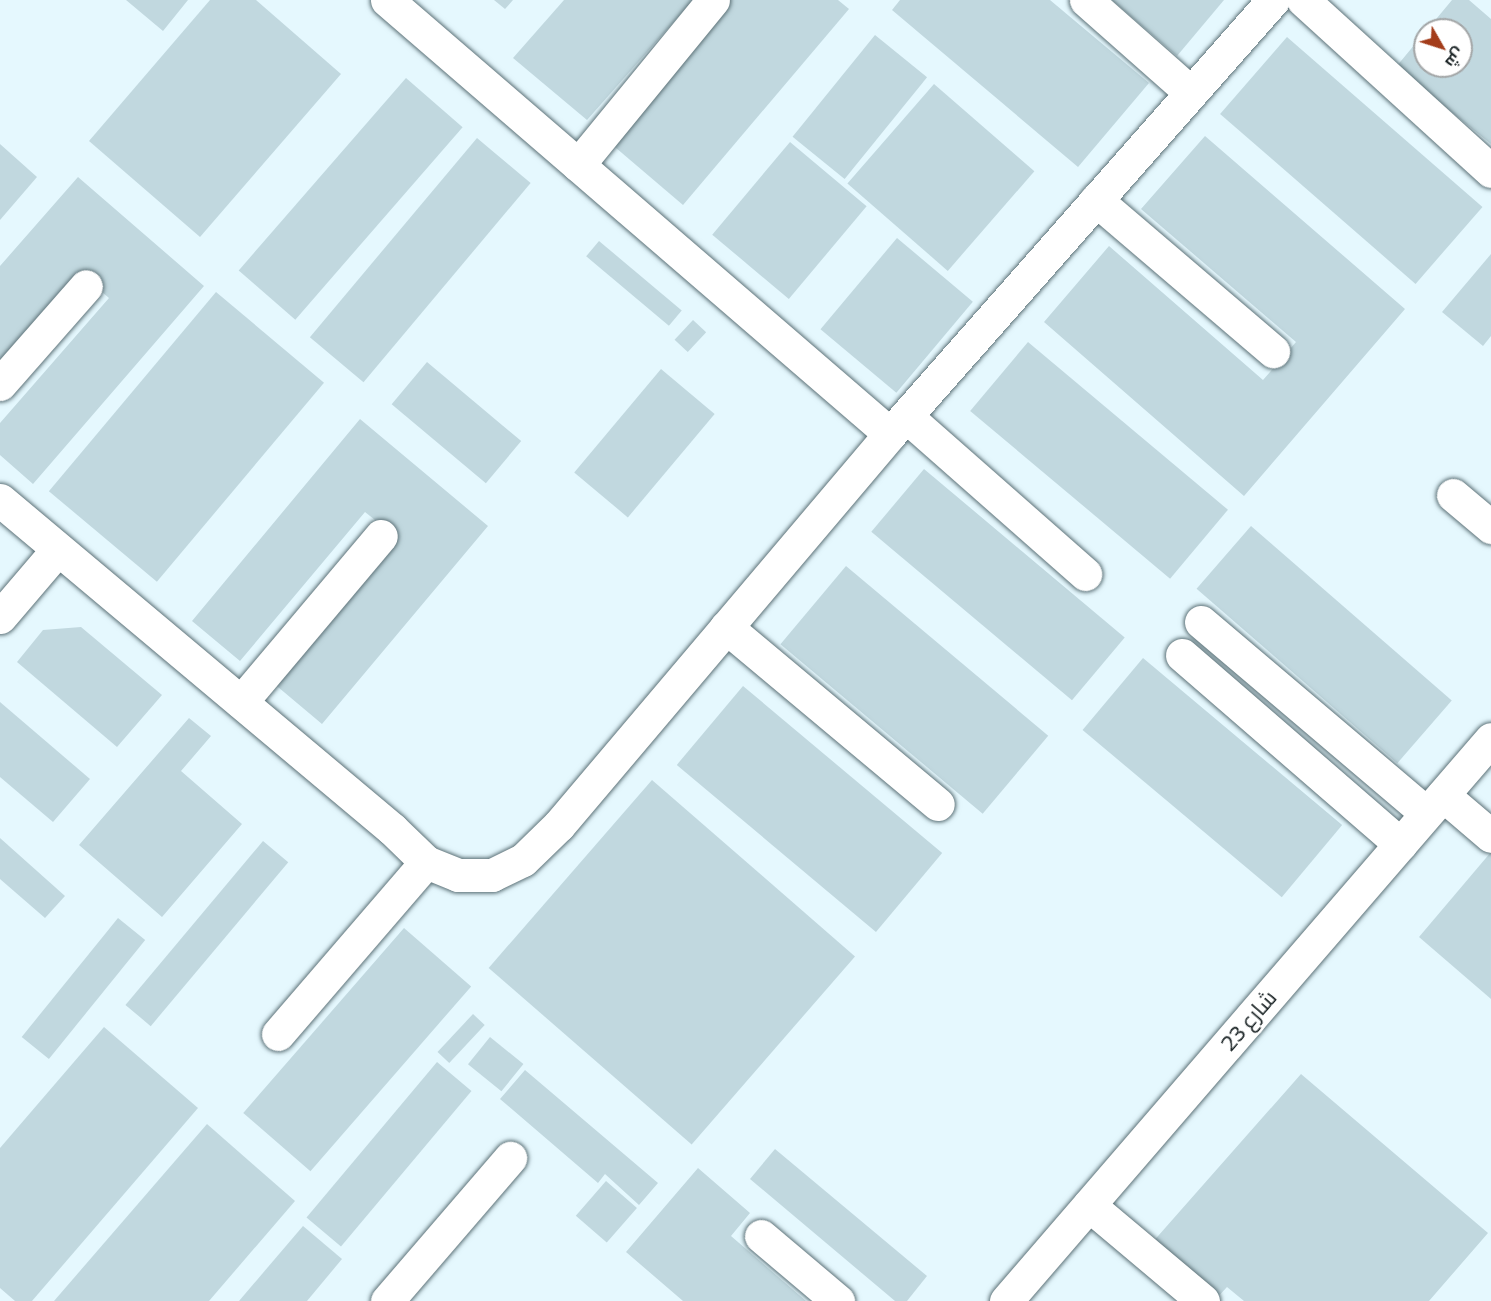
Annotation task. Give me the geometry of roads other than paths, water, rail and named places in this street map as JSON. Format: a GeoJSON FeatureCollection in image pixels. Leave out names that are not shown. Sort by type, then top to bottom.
{"type":"FeatureCollection","features":[{"type":"Feature","properties":{"kind":"street"},"geometry":{"type":"LineString","coordinates":[[387,0],[578,165],[1085,574]]}},
{"type":"Feature","properties":{"kind":"street"},"geometry":{"type":"LineString","coordinates":[[578,165],[713,0]]}},
{"type":"Feature","properties":{"kind":"street"},"geometry":{"type":"LineString","coordinates":[[1086,0],[1191,93]]}},
{"type":"Feature","properties":{"kind":"street"},"geometry":{"type":"LineString","coordinates":[[0,500],[392,829],[426,862],[458,875],[492,875],[523,860],[559,825],[898,425],[1273,0]]}},
{"type":"Feature","properties":{"kind":"street"},"geometry":{"type":"LineString","coordinates":[[1302,0],[1491,171]]}},
{"type":"Feature","properties":{"kind":"street"},"geometry":{"type":"LineString","coordinates":[[1096,201],[1273,351]]}},
{"type":"Feature","properties":{"kind":"street"},"geometry":{"type":"LineString","coordinates":[[0,384],[86,286]]}},
{"type":"Feature","properties":{"kind":"street"},"geometry":{"type":"LineString","coordinates":[[1453,495],[1491,527]]}},
{"type":"Feature","properties":{"kind":"street"},"geometry":{"type":"LineString","coordinates":[[241,702],[381,536]]}},
{"type":"Feature","properties":{"kind":"street"},"geometry":{"type":"LineString","coordinates":[[0,617],[58,549]]}},
{"type":"Feature","properties":{"kind":"street"},"geometry":{"type":"LineString","coordinates":[[1201,622],[1435,804],[1491,836]]}},
{"type":"Feature","properties":{"kind":"street"},"geometry":{"type":"LineString","coordinates":[[726,627],[938,804]]}},
{"type":"Feature","properties":{"kind":"street"},"geometry":{"type":"LineString","coordinates":[[1182,655],[1400,844]]}},
{"type":"Feature","properties":{"kind":"street","name":"شارع 23"},"geometry":{"type":"LineString","coordinates":[[1006,1301],[1491,740]]}},
{"type":"Feature","properties":{"kind":"street"},"geometry":{"type":"LineString","coordinates":[[392,829],[449,854],[480,855],[510,846],[559,825]]}},
{"type":"Feature","properties":{"kind":"street"},"geometry":{"type":"LineString","coordinates":[[278,1034],[426,862]]}},
{"type":"Feature","properties":{"kind":"street"},"geometry":{"type":"LineString","coordinates":[[387,1301],[510,1158]]}},
{"type":"Feature","properties":{"kind":"street"},"geometry":{"type":"LineString","coordinates":[[1089,1205],[1203,1301]]}},
{"type":"Feature","properties":{"kind":"street"},"geometry":{"type":"LineString","coordinates":[[761,1236],[838,1301]]}}]}
